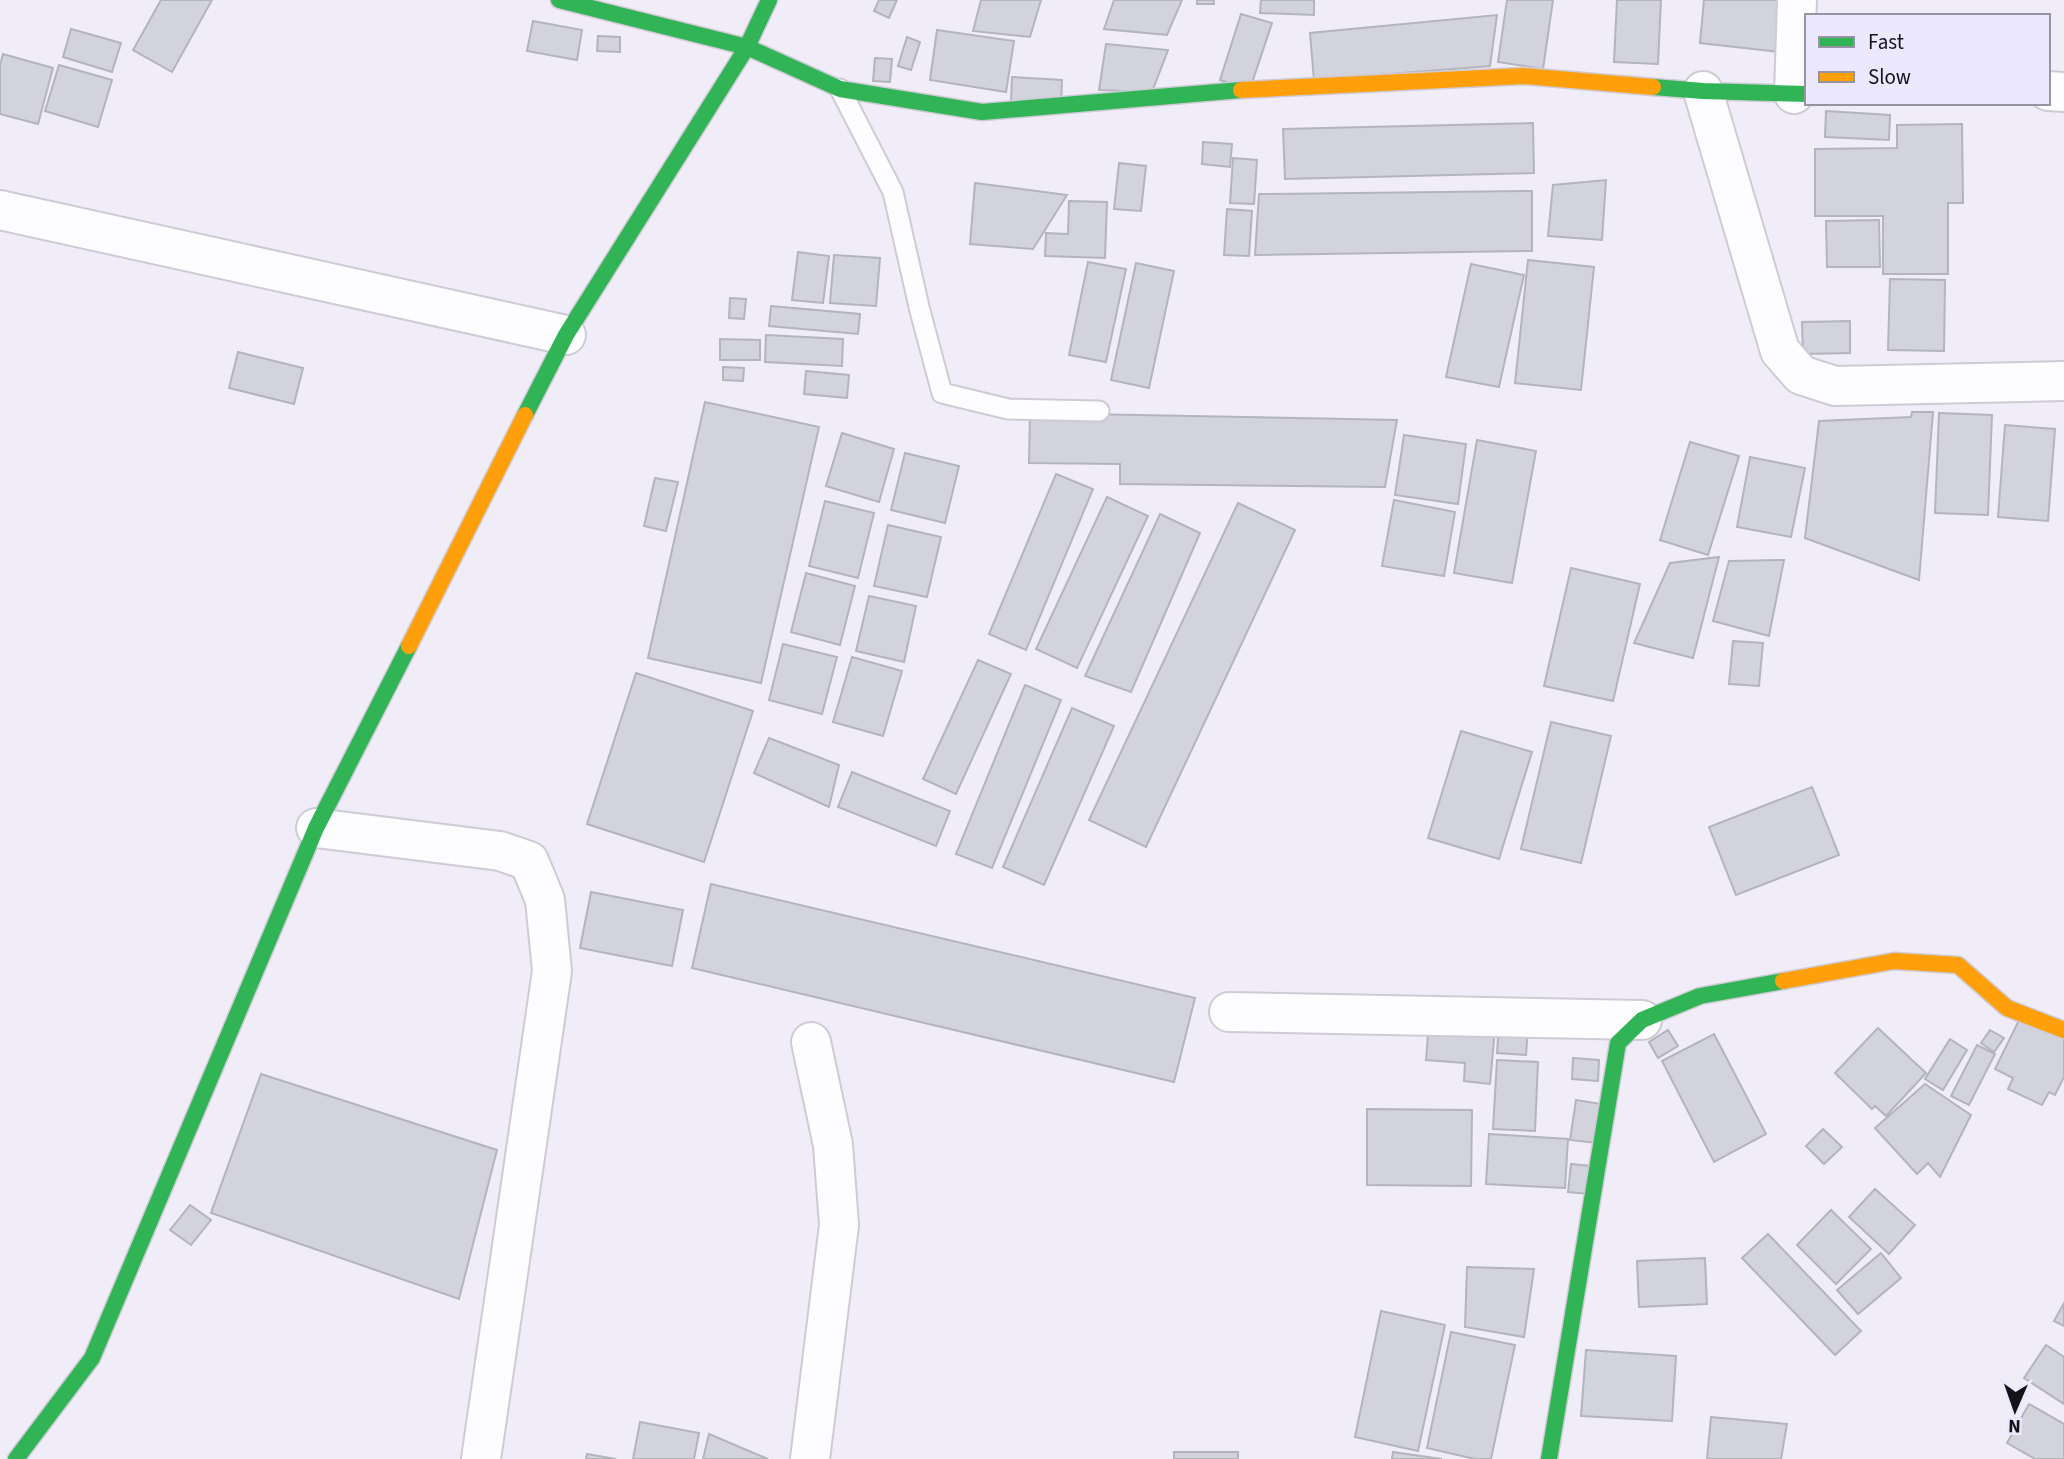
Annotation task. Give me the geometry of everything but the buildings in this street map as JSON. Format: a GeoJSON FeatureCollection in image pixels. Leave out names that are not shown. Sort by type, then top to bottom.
{"type":"FeatureCollection","features":[{"type":"Feature","properties":{"kind":"street"},"geometry":{"type":"LineString","coordinates":[[559,0],[747,47],[840,89],[982,112],[1259,89],[1523,76],[1703,91],[1800,94],[1797,0]]}},
{"type":"Feature","properties":{"kind":"street"},"geometry":{"type":"LineString","coordinates":[[20,1457],[92,1357],[316,828],[566,335],[747,47],[769,0]]}},
{"type":"Feature","properties":{"kind":"street"},"geometry":{"type":"LineString","coordinates":[[1703,91],[1780,351],[1801,374],[1835,386],[2064,381]]}},
{"type":"Feature","properties":{"kind":"street"},"geometry":{"type":"LineString","coordinates":[[0,210],[566,335]]}},
{"type":"Feature","properties":{"kind":"street"},"geometry":{"type":"LineString","coordinates":[[316,828],[500,851],[529,861],[545,900],[552,971],[481,1459]]}},
{"type":"Feature","properties":{"kind":"street"},"geometry":{"type":"LineString","coordinates":[[1549,1459],[1618,1043],[1642,1020],[1700,996],[1894,961],[1958,965],[2007,1008],[2064,1030]]}},
{"type":"Feature","properties":{"kind":"street"},"geometry":{"type":"LineString","coordinates":[[1229,1012],[1642,1020]]}},
{"type":"Feature","properties":{"kind":"street"},"geometry":{"type":"LineString","coordinates":[[810,1459],[839,1226],[833,1144],[811,1042]]}},
{"type":"Feature","properties":{"kind":"lane"},"geometry":{"type":"LineString","coordinates":[[840,89],[893,192],[942,393],[1008,409],[1099,411]]}},
{"type":"Feature","properties":{"kind":"traffic: fast"},"geometry":{"type":"LineString","coordinates":[[559,0],[747,47],[840,89],[982,112],[1241,90]]}},
{"type":"Feature","properties":{"kind":"traffic: fast"},"geometry":{"type":"LineString","coordinates":[[525,415],[566,335],[747,47],[769,0]]}},
{"type":"Feature","properties":{"kind":"traffic: fast"},"geometry":{"type":"LineString","coordinates":[[1653,87],[1805,94]]}},
{"type":"Feature","properties":{"kind":"traffic: fast"},"geometry":{"type":"LineString","coordinates":[[16,1459],[92,1358],[316,828],[409,646]]}},
{"type":"Feature","properties":{"kind":"traffic: fast"},"geometry":{"type":"LineString","coordinates":[[1549,1459],[1618,1043],[1642,1020],[1700,996],[1783,981]]}},
{"type":"Feature","properties":{"kind":"traffic: slow"},"geometry":{"type":"LineString","coordinates":[[1241,90],[1523,76],[1653,87]]}},
{"type":"Feature","properties":{"kind":"traffic: slow"},"geometry":{"type":"LineString","coordinates":[[409,646],[525,415]]}},
{"type":"Feature","properties":{"kind":"traffic: slow"},"geometry":{"type":"LineString","coordinates":[[1783,981],[1894,961],[1958,965],[2007,1008],[2064,1030]]}}]}
